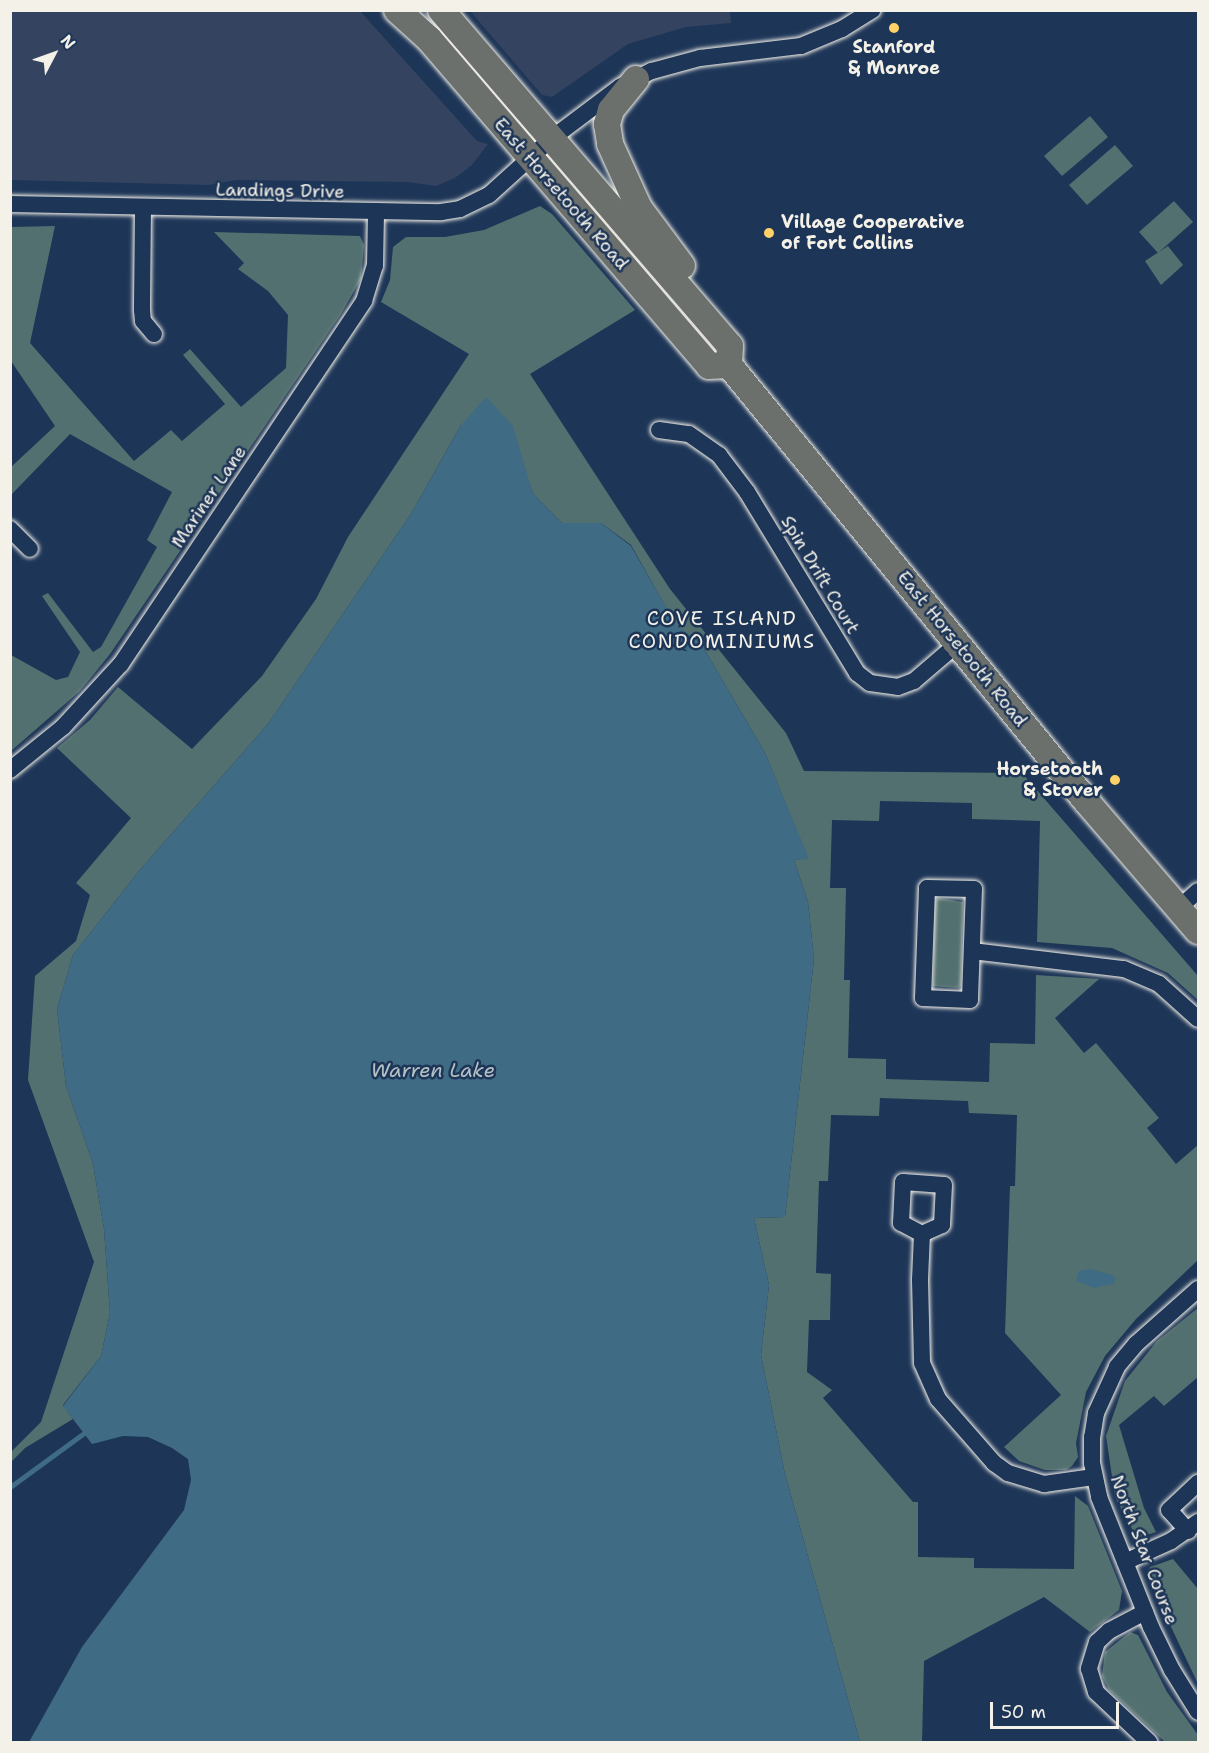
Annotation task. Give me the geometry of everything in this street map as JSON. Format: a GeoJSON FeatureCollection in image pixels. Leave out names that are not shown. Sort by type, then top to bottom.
{"type":"FeatureCollection","features":[{"type":"Feature","properties":{"kind":"main road","name":"East Horsetooth Road"},"geometry":{"type":"LineString","coordinates":[[397,10],[429,39],[710,366],[728,354]]}},
{"type":"Feature","properties":{"kind":"main road","name":"East Horsetooth Road"},"geometry":{"type":"LineString","coordinates":[[441,10],[551,138],[728,354],[957,644],[1198,931]]}},
{"type":"Feature","properties":{"kind":"main road"},"geometry":{"type":"LineString","coordinates":[[636,79],[611,110],[607,124],[610,144],[649,224],[730,326],[728,354]]}},
{"type":"Feature","properties":{"kind":"street","name":"Landings Drive"},"geometry":{"type":"LineString","coordinates":[[10,204],[376,212],[460,209],[489,195],[590,106],[636,79],[700,58],[801,46],[842,29],[872,10]]}},
{"type":"Feature","properties":{"kind":"street"},"geometry":{"type":"LineString","coordinates":[[142,208],[143,321],[154,334]]}},
{"type":"Feature","properties":{"kind":"street","name":"Mariner Lane"},"geometry":{"type":"LineString","coordinates":[[10,770],[63,727],[121,664],[364,301],[375,266],[376,212]]}},
{"type":"Feature","properties":{"kind":"street","name":"Spin Drift Court"},"geometry":{"type":"LineString","coordinates":[[660,430],[689,434],[719,455],[747,492],[857,673],[870,682],[898,687],[914,681],[957,644]]}},
{"type":"Feature","properties":{"kind":"street"},"geometry":{"type":"LineString","coordinates":[[10,529],[30,549]]}},
{"type":"Feature","properties":{"kind":"street"},"geometry":{"type":"LineString","coordinates":[[927,888],[974,889],[972,951],[970,1000],[923,998],[927,888]]}},
{"type":"Feature","properties":{"kind":"street"},"geometry":{"type":"LineString","coordinates":[[1179,908],[1198,891]]}},
{"type":"Feature","properties":{"kind":"street"},"geometry":{"type":"LineString","coordinates":[[972,951],[1124,969],[1159,984],[1198,1019]]}},
{"type":"Feature","properties":{"kind":"street"},"geometry":{"type":"LineString","coordinates":[[922,1233],[919,1347],[928,1382],[938,1399],[994,1463],[1008,1473],[1044,1484],[1094,1477]]}},
{"type":"Feature","properties":{"kind":"street","name":"North Star Course"},"geometry":{"type":"LineString","coordinates":[[1198,1289],[1136,1344],[1113,1374],[1096,1413],[1092,1437],[1094,1477],[1125,1562],[1172,1670],[1198,1712]]}},
{"type":"Feature","properties":{"kind":"street"},"geometry":{"type":"LineString","coordinates":[[1125,1562],[1193,1526],[1169,1510],[1198,1483]]}},
{"type":"Feature","properties":{"kind":"street"},"geometry":{"type":"LineString","coordinates":[[1145,1612],[1109,1631],[1097,1642],[1089,1669],[1096,1692],[1149,1743]]}},
{"type":"Feature","properties":{"kind":"shaded area"},"geometry":{"type":"Polygon","coordinates":[[[11,10],[360,11],[477,141],[488,144],[472,165],[455,178],[436,186],[408,182],[236,180],[209,185],[11,180],[11,10]]]}},
{"type":"Feature","properties":{"kind":"shaded area"},"geometry":{"type":"Polygon","coordinates":[[[730,10],[731,23],[686,27],[628,44],[552,97],[542,95],[470,11],[730,10]]]}},
{"type":"Feature","properties":{"kind":"green space"},"geometry":{"type":"Polygon","coordinates":[[[1090,116],[1108,137],[1062,176],[1044,156],[1090,116]]]}},
{"type":"Feature","properties":{"kind":"green space"},"geometry":{"type":"Polygon","coordinates":[[[1115,145],[1133,166],[1087,205],[1069,185],[1115,145]]]}},
{"type":"Feature","properties":{"kind":"green space"},"geometry":{"type":"Polygon","coordinates":[[[1174,201],[1193,222],[1158,253],[1139,232],[1174,201]]]}},
{"type":"Feature","properties":{"kind":"green space"},"geometry":{"type":"Polygon","coordinates":[[[540,206],[552,214],[635,310],[530,374],[670,589],[786,733],[804,771],[1022,773],[1198,976],[1198,1000],[1168,973],[1112,948],[1037,942],[1040,821],[972,819],[972,803],[880,801],[879,821],[832,820],[830,888],[846,888],[844,980],[850,980],[848,1058],[886,1059],[886,1079],[989,1082],[990,1043],[1035,1044],[1036,975],[1099,979],[1055,1018],[1084,1053],[1096,1043],[1159,1118],[1147,1128],[1176,1164],[1198,1145],[1198,1260],[1136,1319],[1105,1356],[1086,1392],[1076,1443],[1078,1457],[1072,1466],[1066,1470],[1045,1470],[1019,1461],[1004,1447],[1061,1395],[1005,1333],[1010,1186],[1015,1186],[1017,1115],[969,1113],[968,1101],[880,1098],[879,1116],[831,1115],[828,1181],[819,1181],[816,1273],[831,1274],[830,1320],[809,1320],[807,1372],[832,1390],[823,1398],[913,1502],[918,1502],[918,1557],[974,1558],[974,1568],[1074,1569],[1075,1496],[1088,1506],[1122,1591],[1119,1610],[1090,1632],[1044,1597],[924,1661],[922,1742],[860,1742],[785,1474],[761,1355],[769,1285],[754,1218],[785,1217],[814,959],[808,902],[794,860],[808,858],[765,753],[700,642],[677,627],[631,545],[601,523],[562,523],[533,494],[522,461],[461,425],[411,514],[268,724],[139,871],[73,955],[57,1009],[66,1086],[93,1164],[104,1229],[110,1313],[101,1356],[63,1405],[73,1419],[25,1448],[11,1462],[11,1452],[41,1422],[94,1262],[28,1080],[35,976],[76,941],[90,895],[76,883],[131,818],[57,748],[90,720],[118,687],[192,749],[262,676],[316,599],[348,537],[469,354],[381,302],[390,280],[393,247],[406,237],[445,237],[484,230],[540,206]]]}},
{"type":"Feature","properties":{"kind":"green space"},"geometry":{"type":"Polygon","coordinates":[[[55,226],[30,343],[134,461],[171,430],[182,441],[225,404],[183,355],[190,349],[241,407],[286,368],[288,315],[268,291],[238,269],[244,263],[214,232],[360,236],[364,245],[361,279],[341,314],[110,654],[80,691],[11,751],[11,655],[56,680],[68,677],[80,652],[42,596],[48,593],[93,652],[101,647],[157,547],[147,540],[172,492],[70,434],[11,495],[11,467],[55,426],[11,361],[11,227],[55,226]]]}},
{"type":"Feature","properties":{"kind":"green space"},"geometry":{"type":"Polygon","coordinates":[[[1168,246],[1183,265],[1161,285],[1145,261],[1168,246]]]}},
{"type":"Feature","properties":{"kind":"green space"},"geometry":{"type":"Polygon","coordinates":[[[939,898],[963,902],[961,986],[958,988],[933,986],[935,900],[939,898]]]}},
{"type":"Feature","properties":{"kind":"green space"},"geometry":{"type":"Polygon","coordinates":[[[1198,1308],[1198,1377],[1164,1406],[1154,1396],[1119,1425],[1144,1508],[1156,1532],[1137,1538],[1115,1497],[1106,1436],[1125,1381],[1157,1341],[1198,1308]]]}},
{"type":"Feature","properties":{"kind":"green space"},"geometry":{"type":"Polygon","coordinates":[[[1173,1559],[1198,1589],[1198,1684],[1146,1574],[1150,1567],[1173,1559]]]}},
{"type":"Feature","properties":{"kind":"green space"},"geometry":{"type":"Polygon","coordinates":[[[1130,1632],[1138,1635],[1167,1692],[1198,1735],[1198,1742],[1165,1742],[1109,1690],[1102,1676],[1105,1652],[1130,1632]]]}},
{"type":"Feature","properties":{"kind":"water","name":"Warren Lake"},"geometry":{"type":"Polygon","coordinates":[[[486,397],[513,426],[533,494],[562,523],[601,523],[631,546],[677,626],[700,642],[765,753],[809,859],[794,860],[808,902],[814,959],[785,1217],[754,1218],[769,1285],[761,1355],[785,1474],[860,1742],[29,1742],[82,1647],[184,1510],[191,1480],[188,1459],[172,1448],[148,1437],[123,1436],[92,1444],[63,1406],[101,1356],[110,1313],[104,1229],[93,1164],[66,1086],[57,1009],[73,955],[139,871],[268,724],[411,514],[461,425],[486,397]]]}},
{"type":"Feature","properties":{"kind":"water"},"geometry":{"type":"Polygon","coordinates":[[[1090,1269],[1112,1275],[1116,1279],[1113,1284],[1094,1288],[1076,1281],[1079,1271],[1090,1269]]]}},
{"type":"Feature","properties":{"kind":"waterway"},"geometry":{"type":"LineString","coordinates":[[10,1487],[84,1433]]}},
{"type":"Feature","properties":{"kind":"place","name":"Stanford & Monroe"},"geometry":{"type":"Point","coordinates":[894,28]}},
{"type":"Feature","properties":{"kind":"place","name":"Village Cooperative of Fort Collins"},"geometry":{"type":"Point","coordinates":[769,233]}},
{"type":"Feature","properties":{"kind":"place","name":"Horsetooth & Stover"},"geometry":{"type":"Point","coordinates":[1115,780]}},
{"type":"Feature","properties":{"kind":"district","name":"COVE ISLAND CONDOMINIUMS"},"geometry":{"type":"Point","coordinates":[722,630]}}]}
